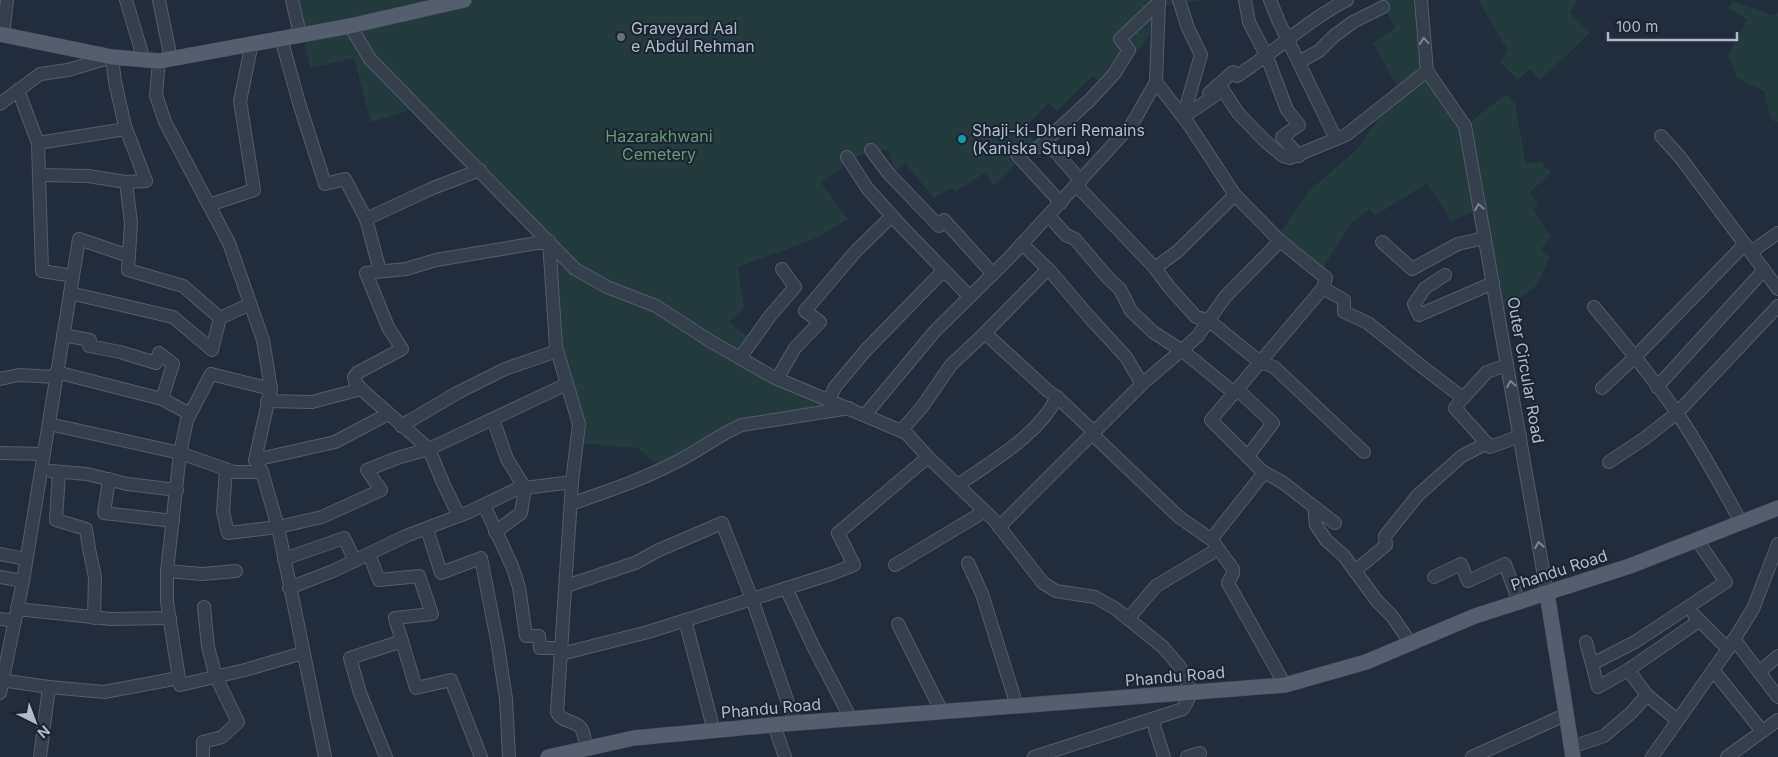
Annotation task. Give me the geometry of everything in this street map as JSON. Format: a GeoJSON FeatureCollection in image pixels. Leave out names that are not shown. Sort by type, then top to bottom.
{"type":"FeatureCollection","features":[{"type":"Feature","properties":{"kind":"main road"},"geometry":{"type":"LineString","coordinates":[[2,35],[112,57],[158,60],[350,26],[464,0]]}},
{"type":"Feature","properties":{"kind":"main road","name":"Phandu Road"},"geometry":{"type":"LineString","coordinates":[[548,757],[570,755],[586,749],[634,738],[795,723],[1285,685],[1366,662],[1475,616],[1630,566],[1778,508]]}},
{"type":"Feature","properties":{"kind":"main road","name":"Outer Circular Road"},"geometry":{"type":"LineString","coordinates":[[1547,592],[1573,752]]}},
{"type":"Feature","properties":{"kind":"street"},"geometry":{"type":"LineString","coordinates":[[2,35],[7,0]]}},
{"type":"Feature","properties":{"kind":"street"},"geometry":{"type":"LineString","coordinates":[[126,0],[158,60]]}},
{"type":"Feature","properties":{"kind":"street"},"geometry":{"type":"LineString","coordinates":[[159,0],[156,95],[165,122],[228,243],[263,340],[271,389],[255,460],[262,472],[278,528],[325,757]]}},
{"type":"Feature","properties":{"kind":"street"},"geometry":{"type":"LineString","coordinates":[[292,0],[300,34]]}},
{"type":"Feature","properties":{"kind":"street"},"geometry":{"type":"LineString","coordinates":[[1178,0],[1201,56],[1183,117]]}},
{"type":"Feature","properties":{"kind":"street"},"geometry":{"type":"LineString","coordinates":[[1245,0],[1249,22],[1267,57],[1287,110],[1300,125],[1282,137],[1299,156]]}},
{"type":"Feature","properties":{"kind":"street"},"geometry":{"type":"LineString","coordinates":[[1270,0],[1336,139]]}},
{"type":"Feature","properties":{"kind":"street"},"geometry":{"type":"LineString","coordinates":[[1183,117],[1233,72],[1237,76],[1267,57],[1328,10],[1347,0]]}},
{"type":"Feature","properties":{"kind":"street","name":"Outer Circular Road"},"geometry":{"type":"LineString","coordinates":[[1421,0],[1427,71],[1465,126],[1547,592]]}},
{"type":"Feature","properties":{"kind":"street"},"geometry":{"type":"LineString","coordinates":[[865,415],[935,331],[1049,216],[1132,124],[1156,82],[1159,1]]}},
{"type":"Feature","properties":{"kind":"street"},"geometry":{"type":"LineString","coordinates":[[1159,1],[1120,39],[1129,50],[1114,74],[1090,100],[1043,144],[1196,316],[1208,320],[1260,362],[1274,367],[1364,452]]}},
{"type":"Feature","properties":{"kind":"street"},"geometry":{"type":"LineString","coordinates":[[1299,62],[1319,51],[1334,36],[1353,22],[1383,7]]}},
{"type":"Feature","properties":{"kind":"street"},"geometry":{"type":"LineString","coordinates":[[350,26],[370,59],[575,269],[608,287],[656,306],[777,379],[906,433],[1000,528],[1043,583],[1056,591],[1095,597],[1116,609],[1163,647],[1180,667],[1192,692],[1183,709],[1034,757]]}},
{"type":"Feature","properties":{"kind":"street"},"geometry":{"type":"LineString","coordinates":[[281,38],[299,103],[325,184],[345,179],[366,219],[380,271]]}},
{"type":"Feature","properties":{"kind":"street"},"geometry":{"type":"LineString","coordinates":[[208,205],[254,190],[240,102],[252,43]]}},
{"type":"Feature","properties":{"kind":"street"},"geometry":{"type":"LineString","coordinates":[[0,104],[40,74],[68,70],[112,57],[115,82],[126,129],[146,181],[126,182],[88,176],[39,175]]}},
{"type":"Feature","properties":{"kind":"street"},"geometry":{"type":"LineString","coordinates":[[1183,117],[1223,90],[1238,113],[1270,145],[1284,156],[1290,158],[1299,156],[1346,135],[1427,71]]}},
{"type":"Feature","properties":{"kind":"street"},"geometry":{"type":"LineString","coordinates":[[1156,82],[1183,117],[1235,195],[1280,241],[1326,278],[1323,288],[1211,420],[1262,471],[1282,482],[1335,523]]}},
{"type":"Feature","properties":{"kind":"street"},"geometry":{"type":"LineString","coordinates":[[18,90],[38,143],[42,271],[73,276]]}},
{"type":"Feature","properties":{"kind":"street"},"geometry":{"type":"LineString","coordinates":[[38,143],[126,129]]}},
{"type":"Feature","properties":{"kind":"street"},"geometry":{"type":"LineString","coordinates":[[1661,136],[1680,157],[1778,289]]}},
{"type":"Feature","properties":{"kind":"street"},"geometry":{"type":"LineString","coordinates":[[871,150],[890,174],[939,226],[944,220],[993,274]]}},
{"type":"Feature","properties":{"kind":"street"},"geometry":{"type":"LineString","coordinates":[[1018,156],[1061,203]]}},
{"type":"Feature","properties":{"kind":"street"},"geometry":{"type":"LineString","coordinates":[[847,157],[866,188],[970,297]]}},
{"type":"Feature","properties":{"kind":"street"},"geometry":{"type":"LineString","coordinates":[[366,219],[434,188],[480,170]]}},
{"type":"Feature","properties":{"kind":"street"},"geometry":{"type":"LineString","coordinates":[[126,182],[131,223],[128,270],[183,286],[220,318]]}},
{"type":"Feature","properties":{"kind":"street"},"geometry":{"type":"LineString","coordinates":[[1155,268],[1178,251],[1235,195]]}},
{"type":"Feature","properties":{"kind":"street"},"geometry":{"type":"LineString","coordinates":[[777,379],[794,348],[820,322],[805,311],[856,251],[892,216]]}},
{"type":"Feature","properties":{"kind":"street"},"geometry":{"type":"LineString","coordinates":[[1049,216],[1066,235],[1075,240],[1120,289],[1132,311],[1153,332],[1183,351],[1233,392],[1241,393],[1273,423],[1248,456]]}},
{"type":"Feature","properties":{"kind":"street"},"geometry":{"type":"LineString","coordinates":[[1602,388],[1636,358],[1748,248],[1778,233]]}},
{"type":"Feature","properties":{"kind":"street"},"geometry":{"type":"LineString","coordinates":[[1382,242],[1412,269],[1458,244],[1485,238]]}},
{"type":"Feature","properties":{"kind":"street"},"geometry":{"type":"LineString","coordinates":[[129,256],[79,239],[23,581],[1,684],[104,692],[179,678]]}},
{"type":"Feature","properties":{"kind":"street"},"geometry":{"type":"LineString","coordinates":[[459,516],[443,483],[430,449],[360,389],[355,381],[354,377],[357,373],[402,349],[388,327],[366,274],[406,269],[436,260],[549,241]]}},
{"type":"Feature","properties":{"kind":"street"},"geometry":{"type":"LineString","coordinates":[[549,241],[557,351],[579,424],[572,482],[557,712],[562,719],[581,729],[586,749]]}},
{"type":"Feature","properties":{"kind":"street"},"geometry":{"type":"LineString","coordinates":[[1000,528],[1142,384],[1183,351],[1197,337],[1225,297],[1280,241]]}},
{"type":"Feature","properties":{"kind":"street"},"geometry":{"type":"LineString","coordinates":[[1022,244],[1048,269],[1091,320],[1126,357],[1142,384]]}},
{"type":"Feature","properties":{"kind":"street"},"geometry":{"type":"LineString","coordinates":[[740,358],[770,316],[795,287],[782,269]]}},
{"type":"Feature","properties":{"kind":"street"},"geometry":{"type":"LineString","coordinates":[[902,431],[922,407],[951,365],[1048,269]]}},
{"type":"Feature","properties":{"kind":"street"},"geometry":{"type":"LineString","coordinates":[[829,400],[835,387],[866,350],[944,270]]}},
{"type":"Feature","properties":{"kind":"street"},"geometry":{"type":"LineString","coordinates":[[1657,386],[1764,270]]}},
{"type":"Feature","properties":{"kind":"street"},"geometry":{"type":"LineString","coordinates":[[1446,275],[1424,288],[1414,304],[1420,315],[1492,282]]}},
{"type":"Feature","properties":{"kind":"street"},"geometry":{"type":"LineString","coordinates":[[1323,288],[1344,300],[1344,312],[1368,323],[1424,370],[1463,398]]}},
{"type":"Feature","properties":{"kind":"street"},"geometry":{"type":"LineString","coordinates":[[70,293],[173,317],[212,350],[220,318]]}},
{"type":"Feature","properties":{"kind":"street"},"geometry":{"type":"LineString","coordinates":[[220,318],[250,304]]}},
{"type":"Feature","properties":{"kind":"street"},"geometry":{"type":"LineString","coordinates":[[1609,462],[1645,438],[1677,413],[1778,306]]}},
{"type":"Feature","properties":{"kind":"street"},"geometry":{"type":"LineString","coordinates":[[1594,307],[1636,358],[1677,413],[1742,522]]}},
{"type":"Feature","properties":{"kind":"street"},"geometry":{"type":"LineString","coordinates":[[985,333],[1048,392],[1057,397],[1179,517],[1215,545],[1233,569],[1233,574],[1228,583],[1285,685]]}},
{"type":"Feature","properties":{"kind":"street"},"geometry":{"type":"LineString","coordinates":[[63,335],[90,340],[89,346],[120,352],[156,363],[159,353],[173,364],[162,399]]}},
{"type":"Feature","properties":{"kind":"street"},"geometry":{"type":"LineString","coordinates":[[402,426],[457,393],[506,369],[557,351]]}},
{"type":"Feature","properties":{"kind":"street"},"geometry":{"type":"LineString","coordinates":[[1507,365],[1487,372],[1455,408],[1490,447],[1520,436]]}},
{"type":"Feature","properties":{"kind":"street"},"geometry":{"type":"LineString","coordinates":[[271,389],[211,374],[187,420],[180,453],[166,572],[170,618],[180,685],[303,653]]}},
{"type":"Feature","properties":{"kind":"street"},"geometry":{"type":"LineString","coordinates":[[0,379],[19,375],[56,375],[162,399],[190,414]]}},
{"type":"Feature","properties":{"kind":"street"},"geometry":{"type":"LineString","coordinates":[[226,469],[223,512],[228,533],[278,528],[322,517],[381,490],[367,470],[397,458],[430,449],[567,384]]}},
{"type":"Feature","properties":{"kind":"street"},"geometry":{"type":"LineString","coordinates":[[268,401],[312,402],[360,389]]}},
{"type":"Feature","properties":{"kind":"street"},"geometry":{"type":"LineString","coordinates":[[958,486],[1027,436],[1053,406],[1057,397]]}},
{"type":"Feature","properties":{"kind":"street"},"geometry":{"type":"LineString","coordinates":[[571,504],[645,478],[708,445],[728,430],[742,425],[849,408]]}},
{"type":"Feature","properties":{"kind":"street"},"geometry":{"type":"LineString","coordinates":[[255,460],[335,442],[388,414]]}},
{"type":"Feature","properties":{"kind":"street"},"geometry":{"type":"LineString","coordinates":[[493,419],[507,459],[525,488],[521,512],[495,532]]}},
{"type":"Feature","properties":{"kind":"street"},"geometry":{"type":"LineString","coordinates":[[49,424],[180,453],[234,472],[262,472]]}},
{"type":"Feature","properties":{"kind":"street"},"geometry":{"type":"LineString","coordinates":[[1355,571],[1386,545],[1384,536],[1418,495],[1462,456],[1486,443]]}},
{"type":"Feature","properties":{"kind":"street"},"geometry":{"type":"LineString","coordinates":[[0,453],[44,454]]}},
{"type":"Feature","properties":{"kind":"street"},"geometry":{"type":"LineString","coordinates":[[484,505],[512,566],[519,587],[526,636],[539,636],[540,648],[561,651],[648,632],[854,565],[838,533],[928,456]]}},
{"type":"Feature","properties":{"kind":"street"},"geometry":{"type":"LineString","coordinates":[[41,471],[87,474],[127,484],[177,490]]}},
{"type":"Feature","properties":{"kind":"street"},"geometry":{"type":"LineString","coordinates":[[1215,545],[1213,537],[1262,474],[1262,471]]}},
{"type":"Feature","properties":{"kind":"street"},"geometry":{"type":"LineString","coordinates":[[59,472],[56,520],[86,529],[95,577],[94,618]]}},
{"type":"Feature","properties":{"kind":"street"},"geometry":{"type":"LineString","coordinates":[[109,479],[104,513],[173,520]]}},
{"type":"Feature","properties":{"kind":"street"},"geometry":{"type":"LineString","coordinates":[[290,588],[427,528],[459,516],[517,489],[572,482]]}},
{"type":"Feature","properties":{"kind":"street"},"geometry":{"type":"LineString","coordinates":[[1314,507],[1316,525],[1326,540],[1344,556],[1377,601],[1392,616],[1411,644]]}},
{"type":"Feature","properties":{"kind":"street"},"geometry":{"type":"LineString","coordinates":[[894,565],[984,511]]}},
{"type":"Feature","properties":{"kind":"street"},"geometry":{"type":"LineString","coordinates":[[566,586],[635,563],[657,551],[722,523],[752,599],[795,723]]}},
{"type":"Feature","properties":{"kind":"street"},"geometry":{"type":"LineString","coordinates":[[427,528],[440,572],[481,558],[502,669],[506,699],[509,757]]}},
{"type":"Feature","properties":{"kind":"street"},"geometry":{"type":"LineString","coordinates":[[284,559],[344,538],[355,561]]}},
{"type":"Feature","properties":{"kind":"street"},"geometry":{"type":"LineString","coordinates":[[1592,664],[1634,642],[1726,582],[1697,540]]}},
{"type":"Feature","properties":{"kind":"street"},"geometry":{"type":"LineString","coordinates":[[1652,757],[1731,644],[1753,608],[1778,544]]}},
{"type":"Feature","properties":{"kind":"street"},"geometry":{"type":"LineString","coordinates":[[1128,619],[1156,586],[1215,545]]}},
{"type":"Feature","properties":{"kind":"street"},"geometry":{"type":"LineString","coordinates":[[0,554],[26,560]]}},
{"type":"Feature","properties":{"kind":"street"},"geometry":{"type":"LineString","coordinates":[[370,554],[379,580],[419,576],[432,614],[395,618],[416,688],[451,680],[481,757]]}},
{"type":"Feature","properties":{"kind":"street"},"geometry":{"type":"LineString","coordinates":[[968,563],[982,594],[1017,706]]}},
{"type":"Feature","properties":{"kind":"street"},"geometry":{"type":"LineString","coordinates":[[1434,577],[1461,564],[1468,581],[1505,564],[1519,602]]}},
{"type":"Feature","properties":{"kind":"street"},"geometry":{"type":"LineString","coordinates":[[166,572],[202,574],[236,571]]}},
{"type":"Feature","properties":{"kind":"street"},"geometry":{"type":"LineString","coordinates":[[0,577],[23,581]]}},
{"type":"Feature","properties":{"kind":"street"},"geometry":{"type":"LineString","coordinates":[[786,588],[812,646],[851,719]]}},
{"type":"Feature","properties":{"kind":"street"},"geometry":{"type":"LineString","coordinates":[[201,756],[203,742],[222,736],[238,722],[216,677],[208,647],[204,607]]}},
{"type":"Feature","properties":{"kind":"street"},"geometry":{"type":"LineString","coordinates":[[1687,607],[1699,621],[1731,644],[1758,672],[1778,697]]}},
{"type":"Feature","properties":{"kind":"street"},"geometry":{"type":"LineString","coordinates":[[0,619],[16,615],[111,619],[170,618]]}},
{"type":"Feature","properties":{"kind":"street"},"geometry":{"type":"LineString","coordinates":[[685,620],[714,731]]}},
{"type":"Feature","properties":{"kind":"street"},"geometry":{"type":"LineString","coordinates":[[1586,642],[1598,687],[1628,670],[1699,621]]}},
{"type":"Feature","properties":{"kind":"street"},"geometry":{"type":"LineString","coordinates":[[898,624],[942,712]]}},
{"type":"Feature","properties":{"kind":"street"},"geometry":{"type":"LineString","coordinates":[[386,757],[360,693],[350,658],[402,641]]}},
{"type":"Feature","properties":{"kind":"street"},"geometry":{"type":"LineString","coordinates":[[1758,672],[1778,656]]}},
{"type":"Feature","properties":{"kind":"street"},"geometry":{"type":"LineString","coordinates":[[1628,670],[1647,695],[1677,720]]}},
{"type":"Feature","properties":{"kind":"street"},"geometry":{"type":"LineString","coordinates":[[1713,670],[1762,731]]}},
{"type":"Feature","properties":{"kind":"street"},"geometry":{"type":"LineString","coordinates":[[40,757],[49,687]]}},
{"type":"Feature","properties":{"kind":"street"},"geometry":{"type":"LineString","coordinates":[[1573,752],[1604,736],[1631,713],[1647,695]]}},
{"type":"Feature","properties":{"kind":"street"},"geometry":{"type":"LineString","coordinates":[[1472,757],[1567,714]]}},
{"type":"Feature","properties":{"kind":"street"},"geometry":{"type":"LineString","coordinates":[[1154,719],[1155,729],[1164,757]]}},
{"type":"Feature","properties":{"kind":"street"},"geometry":{"type":"LineString","coordinates":[[1727,757],[1778,720]]}},
{"type":"Feature","properties":{"kind":"street"},"geometry":{"type":"LineString","coordinates":[[774,725],[786,757]]}},
{"type":"Feature","properties":{"kind":"street"},"geometry":{"type":"LineString","coordinates":[[1187,757],[1200,753]]}},
{"type":"Feature","properties":{"kind":"green space","name":"Hazarakhwani Cemetery"},"geometry":{"type":"Polygon","coordinates":[[[292,0],[1205,0],[1154,8],[1150,36],[1104,88],[1093,76],[1057,111],[1048,103],[1024,129],[1036,143],[993,186],[986,172],[955,192],[951,188],[934,198],[905,163],[895,172],[888,149],[859,155],[821,183],[848,219],[814,239],[738,267],[744,308],[729,322],[752,340],[737,356],[849,408],[742,425],[664,469],[637,448],[577,443],[556,347],[549,241],[418,108],[371,122],[354,58],[311,68],[292,0]]]}},
{"type":"Feature","properties":{"kind":"green space"},"geometry":{"type":"Polygon","coordinates":[[[1382,0],[1419,0],[1427,71],[1465,126],[1506,94],[1515,104],[1526,164],[1541,162],[1551,173],[1529,193],[1538,205],[1533,210],[1551,237],[1541,249],[1550,257],[1537,285],[1498,315],[1479,210],[1451,221],[1427,183],[1375,216],[1370,209],[1351,223],[1318,276],[1274,242],[1309,191],[1355,151],[1400,91],[1373,43],[1395,28],[1382,0]]]}},
{"type":"Feature","properties":{"kind":"green space"},"geometry":{"type":"Polygon","coordinates":[[[1478,0],[1577,0],[1570,13],[1590,33],[1540,80],[1530,69],[1518,80],[1500,62],[1508,51],[1478,0]]]}},
{"type":"Feature","properties":{"kind":"green space"},"geometry":{"type":"Polygon","coordinates":[[[1733,1],[1774,16],[1778,12],[1778,122],[1773,121],[1768,110],[1764,91],[1737,78],[1728,55],[1747,20],[1729,8],[1733,1]]]}},
{"type":"Feature","properties":{"kind":"place","name":"Graveyard Aal e Abdul Rehman"},"geometry":{"type":"Point","coordinates":[621,37]}},
{"type":"Feature","properties":{"kind":"place","name":"Shaji-ki-Dheri Remains (Kaniska Stupa)"},"geometry":{"type":"Point","coordinates":[962,139]}}]}
